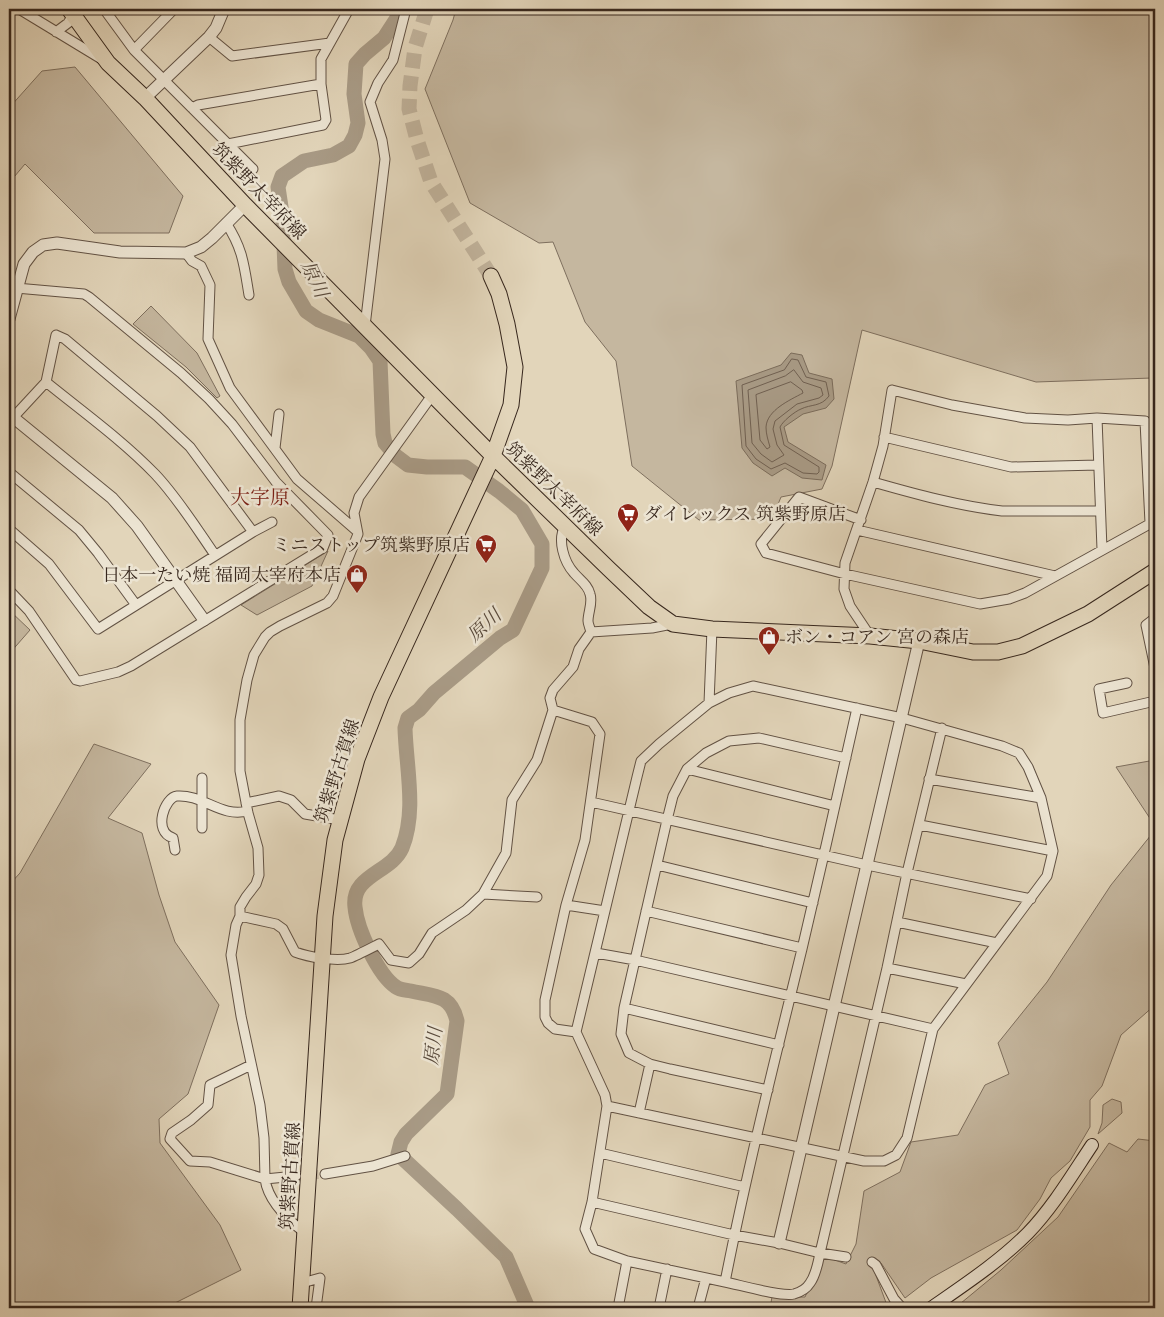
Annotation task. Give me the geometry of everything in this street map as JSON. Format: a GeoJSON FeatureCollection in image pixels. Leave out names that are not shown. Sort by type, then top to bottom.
{"type":"FeatureCollection","features":[{"type":"Feature","properties":{"kind":"main road","name":"筑紫野太宰府線"},"geometry":{"type":"LineString","coordinates":[[71,12],[108,63],[145,98],[245,205],[433,394],[490,461],[565,526],[649,607],[673,624],[712,629],[870,636],[919,641],[973,652],[998,652],[1022,646],[1088,614],[1155,571]]}},
{"type":"Feature","properties":{"kind":"main road","name":"筑紫野古賀線"},"geometry":{"type":"LineString","coordinates":[[300,1308],[323,958],[335,840],[357,759],[382,697],[479,488],[511,405],[515,367],[507,324],[499,294],[491,276]]}},
{"type":"Feature","properties":{"kind":"main road"},"geometry":{"type":"LineString","coordinates":[[931,1308],[1006,1254],[1029,1232],[1092,1145]]}},
{"type":"Feature","properties":{"kind":"street"},"geometry":{"type":"LineString","coordinates":[[19,9],[108,63]]}},
{"type":"Feature","properties":{"kind":"street"},"geometry":{"type":"LineString","coordinates":[[104,9],[134,50],[253,170]]}},
{"type":"Feature","properties":{"kind":"street"},"geometry":{"type":"LineString","coordinates":[[134,50],[174,9]]}},
{"type":"Feature","properties":{"kind":"street"},"geometry":{"type":"LineString","coordinates":[[145,98],[209,37],[216,28],[224,9]]}},
{"type":"Feature","properties":{"kind":"street"},"geometry":{"type":"LineString","coordinates":[[228,144],[323,125],[326,120],[320,84],[321,59],[349,9]]}},
{"type":"Feature","properties":{"kind":"street"},"geometry":{"type":"LineString","coordinates":[[365,326],[385,159],[382,140],[370,102],[378,83],[393,60],[406,9]]}},
{"type":"Feature","properties":{"kind":"street"},"geometry":{"type":"LineString","coordinates":[[56,32],[68,23],[71,12]]}},
{"type":"Feature","properties":{"kind":"street"},"geometry":{"type":"LineString","coordinates":[[209,37],[232,56],[330,43]]}},
{"type":"Feature","properties":{"kind":"street"},"geometry":{"type":"LineString","coordinates":[[192,108],[198,105],[320,84]]}},
{"type":"Feature","properties":{"kind":"street"},"geometry":{"type":"LineString","coordinates":[[9,319],[24,264],[33,252],[44,246],[57,243],[128,253],[186,253],[201,247],[245,205]]}},
{"type":"Feature","properties":{"kind":"street"},"geometry":{"type":"LineString","coordinates":[[226,223],[235,237],[244,258],[249,295]]}},
{"type":"Feature","properties":{"kind":"street"},"geometry":{"type":"LineString","coordinates":[[186,253],[201,266],[210,285],[208,339],[230,388],[297,479],[357,531]]}},
{"type":"Feature","properties":{"kind":"street"},"geometry":{"type":"LineString","coordinates":[[9,590],[29,611],[76,680],[80,681],[118,672],[131,666],[323,548],[328,535],[276,482],[232,424],[209,399],[181,373],[84,294],[16,288]]}},
{"type":"Feature","properties":{"kind":"street"},"geometry":{"type":"LineString","coordinates":[[204,620],[137,526],[112,498],[10,418],[46,382],[56,335],[65,339],[157,416],[190,447],[253,532]]}},
{"type":"Feature","properties":{"kind":"street"},"geometry":{"type":"LineString","coordinates":[[46,382],[130,450],[156,476],[194,524],[215,555]]}},
{"type":"Feature","properties":{"kind":"street"},"geometry":{"type":"LineString","coordinates":[[861,520],[799,497],[761,544],[766,553],[845,574],[980,604],[1009,599],[1025,593],[1152,522],[1145,421],[1097,418],[1068,420],[1025,418],[952,405],[892,390],[884,437],[873,482],[861,520],[845,563],[845,574],[844,589],[850,606],[870,636]]}},
{"type":"Feature","properties":{"kind":"street"},"geometry":{"type":"LineString","coordinates":[[305,1233],[272,1200],[266,1186],[264,1138],[260,1105],[231,955],[236,925],[240,916],[240,907],[256,884],[259,875],[258,848],[246,807],[240,771],[240,720],[247,680],[254,655],[270,632],[327,603],[333,596],[358,534],[354,513],[358,497],[433,394]]}},
{"type":"Feature","properties":{"kind":"street"},"geometry":{"type":"LineString","coordinates":[[274,448],[278,414]]}},
{"type":"Feature","properties":{"kind":"street"},"geometry":{"type":"LineString","coordinates":[[1097,418],[1102,549]]}},
{"type":"Feature","properties":{"kind":"street"},"geometry":{"type":"LineString","coordinates":[[884,437],[1011,467],[1098,465]]}},
{"type":"Feature","properties":{"kind":"street"},"geometry":{"type":"LineString","coordinates":[[9,472],[79,530],[136,606]]}},
{"type":"Feature","properties":{"kind":"street"},"geometry":{"type":"LineString","coordinates":[[873,482],[915,494],[987,510],[1100,511]]}},
{"type":"Feature","properties":{"kind":"street"},"geometry":{"type":"LineString","coordinates":[[9,529],[49,564],[98,629],[215,555],[272,522]]}},
{"type":"Feature","properties":{"kind":"street"},"geometry":{"type":"LineString","coordinates":[[565,526],[562,531],[563,550],[573,572],[586,584],[590,593],[588,622],[591,632]]}},
{"type":"Feature","properties":{"kind":"street"},"geometry":{"type":"LineString","coordinates":[[857,530],[1055,576]]}},
{"type":"Feature","properties":{"kind":"street"},"geometry":{"type":"LineString","coordinates":[[1155,618],[1146,625],[1155,668]]}},
{"type":"Feature","properties":{"kind":"street"},"geometry":{"type":"LineString","coordinates":[[591,632],[652,628],[673,624]]}},
{"type":"Feature","properties":{"kind":"street"},"geometry":{"type":"LineString","coordinates":[[709,703],[712,629]]}},
{"type":"Feature","properties":{"kind":"street"},"geometry":{"type":"LineString","coordinates":[[240,916],[276,924],[283,929],[295,952],[323,958],[343,959],[351,958],[379,944],[391,960],[409,963],[418,954],[432,933],[466,910],[483,894],[506,853],[512,800],[537,760],[553,710],[550,698],[553,690],[572,666],[579,649],[591,632]]}},
{"type":"Feature","properties":{"kind":"street"},"geometry":{"type":"LineString","coordinates":[[779,1243],[919,641]]}},
{"type":"Feature","properties":{"kind":"street"},"geometry":{"type":"LineString","coordinates":[[1126,683],[1099,689],[1103,713],[1155,701]]}},
{"type":"Feature","properties":{"kind":"street"},"geometry":{"type":"LineString","coordinates":[[607,1106],[801,1147],[842,1156],[864,1161],[884,1161],[896,1155],[907,1138],[933,1029],[1047,876],[1053,851],[1041,798],[1028,767],[1019,753],[942,728],[753,686],[729,693],[709,703],[684,722],[641,761],[576,1032],[605,1096],[607,1106],[592,1202],[584,1229],[594,1249],[627,1261],[781,1294],[793,1294],[802,1291],[810,1284],[820,1253],[842,1156],[887,968],[907,873],[942,728]]}},
{"type":"Feature","properties":{"kind":"street"},"geometry":{"type":"LineString","coordinates":[[725,1282],[745,1187],[813,903],[857,708]]}},
{"type":"Feature","properties":{"kind":"street"},"geometry":{"type":"LineString","coordinates":[[553,710],[592,722],[600,734],[584,840],[566,905],[548,984],[545,1017],[548,1023],[555,1029],[576,1032]]}},
{"type":"Feature","properties":{"kind":"street"},"geometry":{"type":"LineString","coordinates":[[768,1090],[650,1064],[629,1053],[622,1034],[624,1008],[667,820],[673,796],[687,769],[706,753],[729,741],[759,738],[846,758]]}},
{"type":"Feature","properties":{"kind":"street"},"geometry":{"type":"LineString","coordinates":[[687,769],[835,806]]}},
{"type":"Feature","properties":{"kind":"street"},"geometry":{"type":"LineString","coordinates":[[202,778],[202,828]]}},
{"type":"Feature","properties":{"kind":"street"},"geometry":{"type":"LineString","coordinates":[[930,780],[1041,798]]}},
{"type":"Feature","properties":{"kind":"street"},"geometry":{"type":"LineString","coordinates":[[175,850],[173,838],[167,836],[163,831],[161,820],[165,807],[172,798],[177,796],[201,800],[238,814],[246,807],[279,796],[291,800],[305,814],[340,820]]}},
{"type":"Feature","properties":{"kind":"street"},"geometry":{"type":"LineString","coordinates":[[591,802],[867,865],[1031,899]]}},
{"type":"Feature","properties":{"kind":"street"},"geometry":{"type":"LineString","coordinates":[[920,825],[1053,851]]}},
{"type":"Feature","properties":{"kind":"street"},"geometry":{"type":"LineString","coordinates":[[657,865],[813,903]]}},
{"type":"Feature","properties":{"kind":"street"},"geometry":{"type":"LineString","coordinates":[[483,894],[537,897]]}},
{"type":"Feature","properties":{"kind":"street"},"geometry":{"type":"LineString","coordinates":[[566,905],[606,911]]}},
{"type":"Feature","properties":{"kind":"street"},"geometry":{"type":"LineString","coordinates":[[646,912],[802,948]]}},
{"type":"Feature","properties":{"kind":"street"},"geometry":{"type":"LineString","coordinates":[[897,922],[997,943]]}},
{"type":"Feature","properties":{"kind":"street"},"geometry":{"type":"LineString","coordinates":[[596,954],[635,960],[933,1029]]}},
{"type":"Feature","properties":{"kind":"street"},"geometry":{"type":"LineString","coordinates":[[887,968],[966,984]]}},
{"type":"Feature","properties":{"kind":"street"},"geometry":{"type":"LineString","coordinates":[[624,1008],[779,1045]]}},
{"type":"Feature","properties":{"kind":"street"},"geometry":{"type":"LineString","coordinates":[[639,1113],[650,1064]]}},
{"type":"Feature","properties":{"kind":"street"},"geometry":{"type":"LineString","coordinates":[[251,1065],[210,1085],[208,1105],[172,1133],[170,1139],[190,1161],[210,1162],[265,1179],[296,1176]]}},
{"type":"Feature","properties":{"kind":"street"},"geometry":{"type":"LineString","coordinates":[[600,1153],[745,1187]]}},
{"type":"Feature","properties":{"kind":"street"},"geometry":{"type":"LineString","coordinates":[[325,1174],[373,1166],[405,1156]]}},
{"type":"Feature","properties":{"kind":"street"},"geometry":{"type":"LineString","coordinates":[[592,1202],[734,1235],[846,1257]]}},
{"type":"Feature","properties":{"kind":"street"},"geometry":{"type":"LineString","coordinates":[[618,1308],[627,1261]]}},
{"type":"Feature","properties":{"kind":"street"},"geometry":{"type":"LineString","coordinates":[[872,1262],[876,1265],[894,1299],[902,1308]]}},
{"type":"Feature","properties":{"kind":"street"},"geometry":{"type":"LineString","coordinates":[[659,1308],[667,1269]]}},
{"type":"Feature","properties":{"kind":"street"},"geometry":{"type":"LineString","coordinates":[[302,1283],[320,1278],[316,1308]]}},
{"type":"Feature","properties":{"kind":"street"},"geometry":{"type":"LineString","coordinates":[[698,1308],[706,1278]]}},
{"type":"Feature","properties":{"kind":"shaded area"},"geometry":{"type":"Polygon","coordinates":[[[456,9],[1155,9],[1155,381],[1152,378],[1036,382],[862,330],[832,466],[822,489],[781,497],[772,519],[699,520],[632,466],[616,361],[585,322],[553,242],[539,243],[470,203],[425,89],[456,9]]]}},
{"type":"Feature","properties":{"kind":"shaded area"},"geometry":{"type":"Polygon","coordinates":[[[75,67],[183,196],[169,233],[94,233],[25,164],[9,183],[9,108],[42,71],[75,67]]]}},
{"type":"Feature","properties":{"kind":"shaded area"},"geometry":{"type":"Polygon","coordinates":[[[151,306],[197,353],[220,396],[217,398],[186,367],[133,324],[151,306]]]}},
{"type":"Feature","properties":{"kind":"shaded area"},"geometry":{"type":"Polygon","coordinates":[[[328,551],[312,586],[257,615],[241,605],[328,551]]]}},
{"type":"Feature","properties":{"kind":"shaded area"},"geometry":{"type":"Polygon","coordinates":[[[9,610],[30,630],[9,654],[9,610]]]}},
{"type":"Feature","properties":{"kind":"shaded area"},"geometry":{"type":"Polygon","coordinates":[[[94,744],[151,764],[108,818],[142,833],[159,895],[175,942],[219,1005],[188,1094],[159,1119],[160,1143],[220,1225],[241,1270],[165,1308],[9,1308],[9,885],[20,873],[94,744]]]}},
{"type":"Feature","properties":{"kind":"shaded area"},"geometry":{"type":"Polygon","coordinates":[[[1155,760],[1155,826],[1116,767],[1155,760]]]}},
{"type":"Feature","properties":{"kind":"shaded area"},"geometry":{"type":"Polygon","coordinates":[[[1155,830],[1155,1005],[1121,1035],[1102,1086],[1090,1100],[1090,1127],[1070,1161],[1051,1178],[1040,1199],[1017,1230],[931,1278],[905,1298],[881,1263],[871,1262],[888,1308],[770,1308],[772,1297],[805,1297],[824,1256],[846,1264],[856,1244],[864,1191],[900,1172],[911,1142],[958,1135],[985,1085],[1009,1074],[998,1043],[1047,982],[1111,885],[1155,830]]]}},
{"type":"Feature","properties":{"kind":"shaded area"},"geometry":{"type":"Polygon","coordinates":[[[1112,1099],[1121,1102],[1122,1113],[1098,1134],[1102,1123],[1103,1105],[1112,1099]]]}},
{"type":"Feature","properties":{"kind":"shaded area"},"geometry":{"type":"Polygon","coordinates":[[[1138,1139],[1155,1141],[1155,1308],[955,1308],[1001,1270],[1058,1217],[1109,1143],[1127,1152],[1138,1139]]]}},
{"type":"Feature","properties":{"kind":"water"},"geometry":{"type":"Polygon","coordinates":[[[791,353],[802,355],[809,373],[832,379],[834,399],[826,408],[803,414],[784,427],[788,442],[826,465],[822,480],[802,478],[785,468],[772,476],[753,463],[742,448],[736,381],[781,365],[791,353]]]}},
{"type":"Feature","properties":{"kind":"waterway","name":"原川"},"geometry":{"type":"LineString","coordinates":[[398,9],[397,18],[384,38],[356,64],[354,94],[358,123],[355,135],[349,146],[333,155],[304,161],[282,176],[278,187],[283,220],[285,269],[289,282],[306,311],[319,320],[359,336],[380,361],[383,434],[385,443],[396,456],[408,465],[465,467],[522,510],[542,544],[542,568],[513,630],[500,638],[434,693],[419,710],[408,718],[405,728],[410,804],[409,819],[402,848],[397,856],[365,881],[355,896],[355,907],[364,939],[382,973],[399,989],[434,996],[446,1001],[451,1006],[457,1021],[447,1094],[406,1134],[401,1142],[398,1154],[506,1257],[528,1308]]}},
{"type":"Feature","properties":{"kind":"tunnel"},"geometry":{"type":"LineString","coordinates":[[427,9],[415,48],[409,109],[431,182],[491,276]]}},
{"type":"Feature","properties":{"kind":"tunnel"},"geometry":{"type":"LineString","coordinates":[[296,1176],[325,1174]]}},
{"type":"Feature","properties":{"kind":"place","name":"ダイレックス 筑紫野原店"},"geometry":{"type":"Point","coordinates":[628,533]}},
{"type":"Feature","properties":{"kind":"place","name":"ミニストップ筑紫野原店"},"geometry":{"type":"Point","coordinates":[486,564]}},
{"type":"Feature","properties":{"kind":"place","name":"日本一たい焼 福岡太宰府本店"},"geometry":{"type":"Point","coordinates":[357,594]}},
{"type":"Feature","properties":{"kind":"place","name":"ボン・コアン 宮の森店"},"geometry":{"type":"Point","coordinates":[769,656]}},
{"type":"Feature","properties":{"kind":"district","name":"大字原"},"geometry":{"type":"Point","coordinates":[260,497]}}]}
